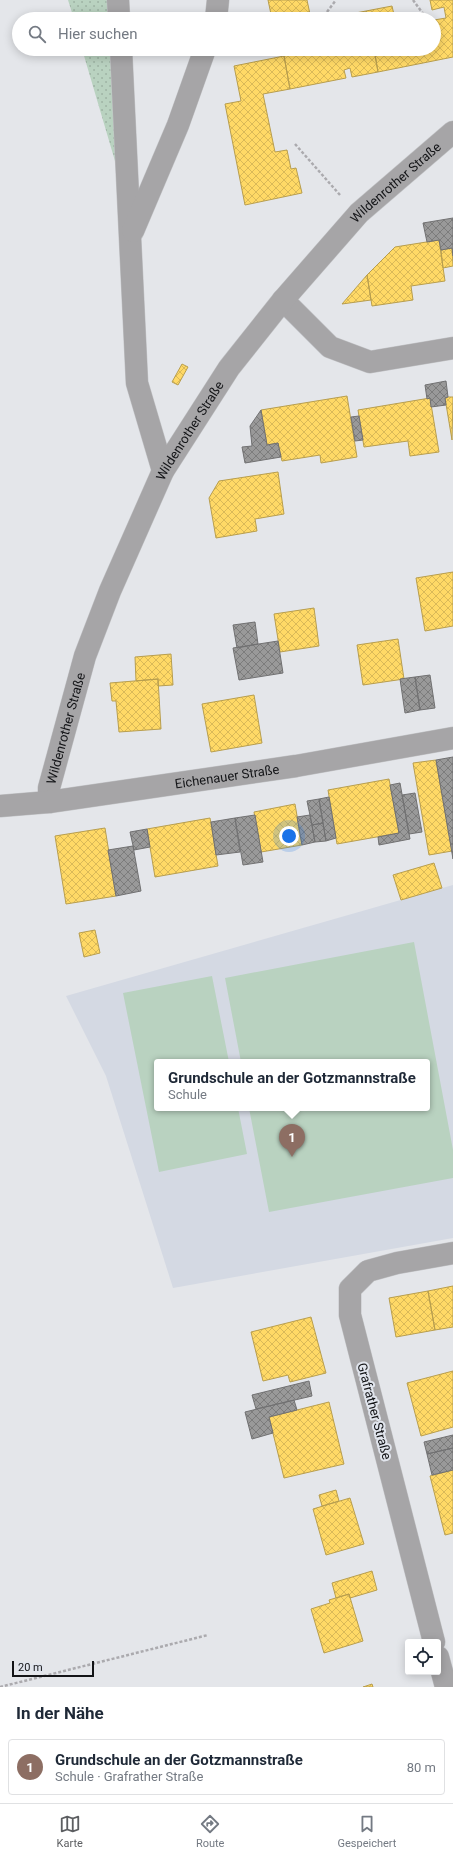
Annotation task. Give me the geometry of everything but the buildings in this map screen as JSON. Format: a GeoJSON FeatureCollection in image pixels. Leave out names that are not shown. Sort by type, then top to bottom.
{"type":"FeatureCollection","features":[{"type":"Feature","properties":{"kind":"street"},"geometry":{"type":"LineString","coordinates":[[118,0],[119,12]]}},
{"type":"Feature","properties":{"kind":"street"},"geometry":{"type":"LineString","coordinates":[[217,12],[218,0]]}},
{"type":"Feature","properties":{"kind":"street"},"geometry":{"type":"LineString","coordinates":[[121,56],[138,383],[163,471]]}},
{"type":"Feature","properties":{"kind":"street"},"geometry":{"type":"LineString","coordinates":[[131,236],[178,125],[203,56]]}},
{"type":"Feature","properties":{"kind":"street","name":"Wildenrother Straße"},"geometry":{"type":"LineString","coordinates":[[49,802],[49,788],[85,656],[110,591],[163,471],[229,368],[283,300],[359,213],[453,132]]}},
{"type":"Feature","properties":{"kind":"street"},"geometry":{"type":"LineString","coordinates":[[283,300],[330,347],[370,362],[453,348]]}},
{"type":"Feature","properties":{"kind":"street","name":"Eichenauer Straße"},"geometry":{"type":"LineString","coordinates":[[0,806],[49,802],[296,766],[453,738]]}},
{"type":"Feature","properties":{"kind":"street","name":"Grafrather Straße"},"geometry":{"type":"LineString","coordinates":[[433,1639],[350,1315],[350,1289],[368,1271],[397,1263],[453,1253]]}},
{"type":"Feature","properties":{"kind":"street"},"geometry":{"type":"LineString","coordinates":[[441,1668],[446,1687]]}},
{"type":"Feature","properties":{"kind":"path"},"geometry":{"type":"LineString","coordinates":[[327,12],[336,0]]}},
{"type":"Feature","properties":{"kind":"path"},"geometry":{"type":"LineString","coordinates":[[413,0],[422,12]]}},
{"type":"Feature","properties":{"kind":"path"},"geometry":{"type":"LineString","coordinates":[[296,144],[340,195]]}},
{"type":"Feature","properties":{"kind":"path"},"geometry":{"type":"LineString","coordinates":[[0,1687],[208,1635]]}},
{"type":"Feature","properties":{"kind":"shaded area"},"geometry":{"type":"Polygon","coordinates":[[[453,885],[453,1238],[173,1288],[106,1076],[66,996],[453,885]]]}},
{"type":"Feature","properties":{"kind":"green space"},"geometry":{"type":"Polygon","coordinates":[[[68,0],[111,0],[112,12],[72,12],[68,0]]]}},
{"type":"Feature","properties":{"kind":"green space"},"geometry":{"type":"Polygon","coordinates":[[[84,56],[113,56],[120,178],[84,56]]]}},
{"type":"Feature","properties":{"kind":"green space"},"geometry":{"type":"Polygon","coordinates":[[[414,942],[453,1150],[453,1178],[269,1212],[250,1111],[430,1111],[430,1059],[240,1059],[225,978],[414,942]]]}},
{"type":"Feature","properties":{"kind":"green space"},"geometry":{"type":"Polygon","coordinates":[[[212,976],[228,1059],[154,1059],[154,1111],[239,1111],[247,1154],[159,1172],[123,993],[212,976]]]}},
{"type":"Feature","properties":{"kind":"place","name":"Grundschule an der Gotzmannstraße"},"geometry":{"type":"Point","coordinates":[292,1157]}}]}
